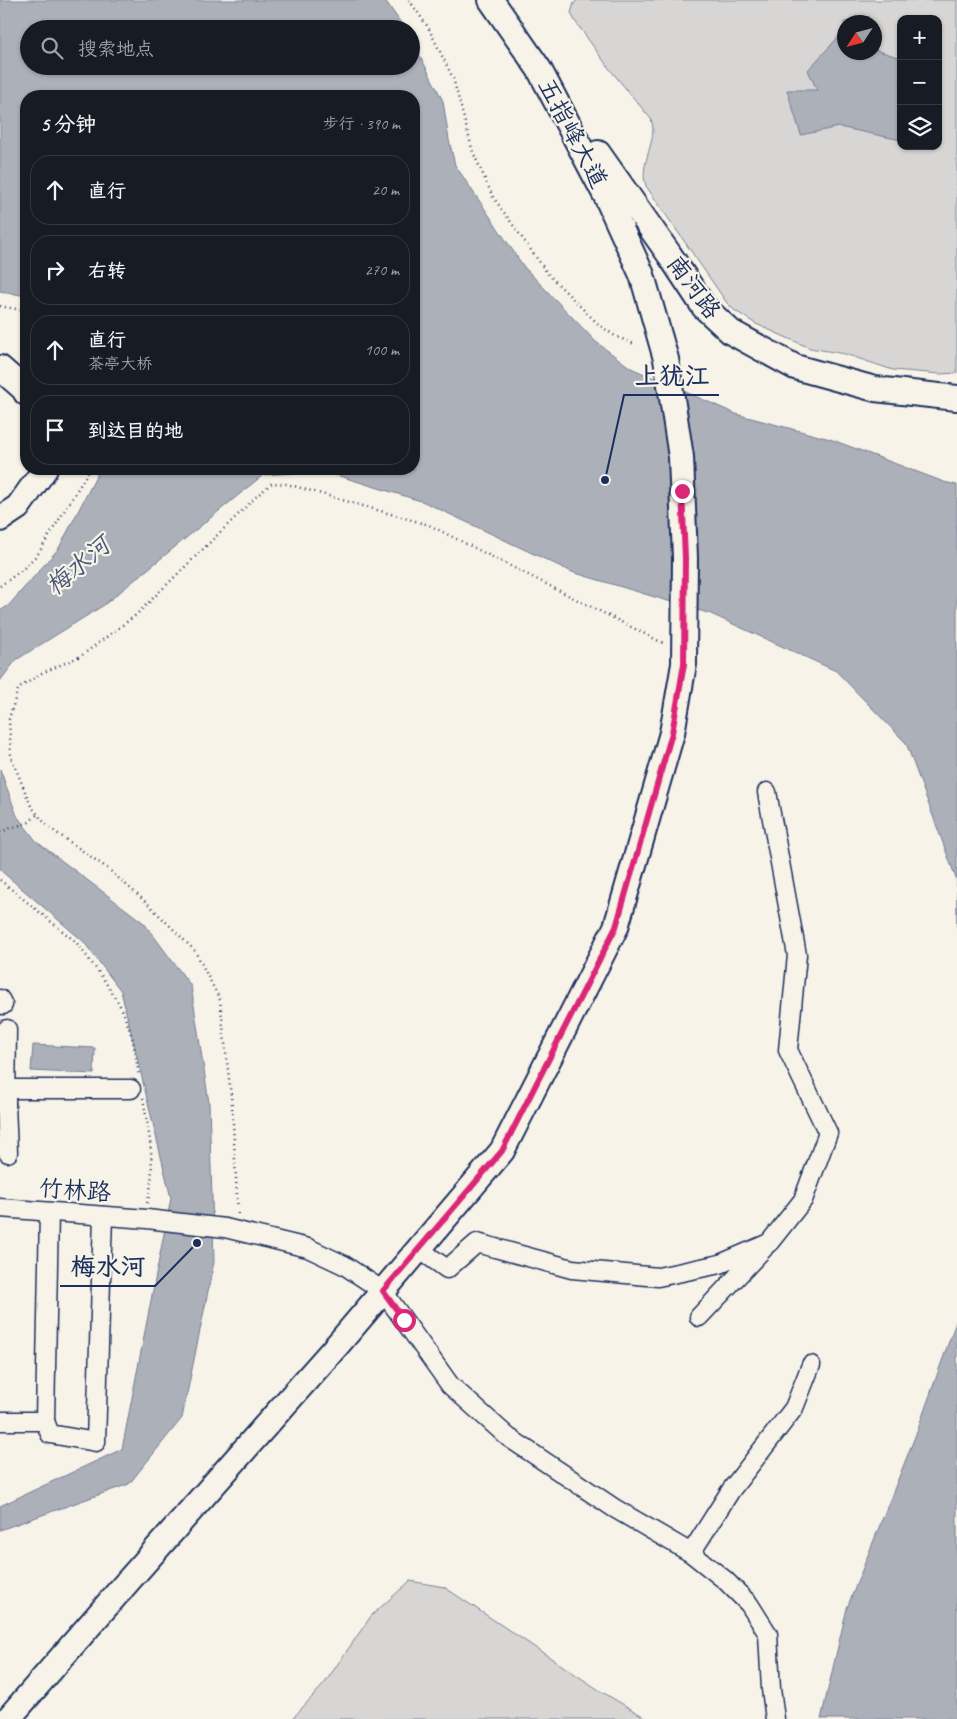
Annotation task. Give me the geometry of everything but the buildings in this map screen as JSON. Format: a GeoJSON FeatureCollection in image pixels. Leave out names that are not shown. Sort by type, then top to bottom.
{"type":"FeatureCollection","features":[{"type":"Feature","properties":{"kind":"main road","name":"五指峰大道"},"geometry":{"type":"LineString","coordinates":[[8,1719],[383,1291],[502,1151],[616,927],[672,733],[684,664],[685,558],[681,457],[666,359],[642,275],[607,198],[540,69],[490,0]]}},
{"type":"Feature","properties":{"kind":"main road","name":"南河路"},"geometry":{"type":"LineString","coordinates":[[540,69],[704,307],[731,332],[795,367],[875,389],[957,398]]}},
{"type":"Feature","properties":{"kind":"main road"},"geometry":{"type":"LineString","coordinates":[[0,368],[20,386]]}},
{"type":"Feature","properties":{"kind":"main road"},"geometry":{"type":"LineString","coordinates":[[0,519],[18,507],[41,475]]}},
{"type":"Feature","properties":{"kind":"street"},"geometry":{"type":"LineString","coordinates":[[699,1318],[769,1243],[803,1200],[828,1133],[788,1050],[797,955],[768,792]]}},
{"type":"Feature","properties":{"kind":"street"},"geometry":{"type":"LineString","coordinates":[[7,1029],[4,1099],[8,1153]]}},
{"type":"Feature","properties":{"kind":"street"},"geometry":{"type":"LineString","coordinates":[[4,1099],[138,1087]]}},
{"type":"Feature","properties":{"kind":"street","name":"竹林路"},"geometry":{"type":"LineString","coordinates":[[0,1208],[145,1219],[232,1230],[308,1248],[344,1265],[383,1291]]}},
{"type":"Feature","properties":{"kind":"street"},"geometry":{"type":"LineString","coordinates":[[50,1212],[45,1421],[50,1434],[96,1442],[103,1216]]}},
{"type":"Feature","properties":{"kind":"street"},"geometry":{"type":"LineString","coordinates":[[419,1249],[447,1269],[477,1243],[572,1269],[658,1277],[720,1264],[769,1243]]}},
{"type":"Feature","properties":{"kind":"street"},"geometry":{"type":"LineString","coordinates":[[383,1291],[450,1385],[508,1437],[614,1508],[690,1553],[725,1580],[749,1604],[768,1634],[771,1689],[775,1719]]}},
{"type":"Feature","properties":{"kind":"street"},"geometry":{"type":"LineString","coordinates":[[690,1553],[731,1490],[794,1408],[811,1365]]}},
{"type":"Feature","properties":{"kind":"street"},"geometry":{"type":"LineString","coordinates":[[0,1421],[45,1421]]}},
{"type":"Feature","properties":{"kind":"path"},"geometry":{"type":"LineString","coordinates":[[409,0],[428,27],[453,78],[473,152],[493,197],[548,274],[598,324],[615,336],[634,344]]}},
{"type":"Feature","properties":{"kind":"path"},"geometry":{"type":"LineString","coordinates":[[0,306],[20,310]]}},
{"type":"Feature","properties":{"kind":"path"},"geometry":{"type":"LineString","coordinates":[[0,586],[22,570],[38,554],[86,475]]}},
{"type":"Feature","properties":{"kind":"path"},"geometry":{"type":"LineString","coordinates":[[232,1230],[232,1105],[220,1000],[195,951],[148,904],[107,868],[47,826],[31,806],[11,757],[8,719],[18,689],[42,672],[81,656],[136,614],[272,483],[287,484],[429,525],[665,644]]}},
{"type":"Feature","properties":{"kind":"path"},"geometry":{"type":"LineString","coordinates":[[0,832],[29,822],[37,814]]}},
{"type":"Feature","properties":{"kind":"path"},"geometry":{"type":"LineString","coordinates":[[0,880],[76,942],[103,978],[122,1009],[133,1040],[138,1087],[153,1163],[152,1186],[145,1219]]}},
{"type":"Feature","properties":{"kind":"shaded area"},"geometry":{"type":"Polygon","coordinates":[[[578,0],[957,0],[957,373],[940,374],[893,370],[845,354],[810,348],[756,324],[734,310],[727,303],[646,186],[644,177],[652,136],[653,127],[651,119],[608,67],[571,13],[574,3],[578,0]]]}},
{"type":"Feature","properties":{"kind":"shaded area"},"geometry":{"type":"Polygon","coordinates":[[[410,1581],[444,1587],[602,1692],[648,1719],[292,1719],[324,1684],[371,1616],[410,1581]]]}},
{"type":"Feature","properties":{"kind":"water"},"geometry":{"type":"Polygon","coordinates":[[[0,0],[385,0],[399,20],[20,20],[20,75],[420,75],[420,56],[443,101],[455,165],[524,267],[596,342],[631,368],[736,414],[830,439],[944,482],[957,485],[957,881],[906,743],[836,671],[711,614],[572,572],[424,502],[336,475],[420,475],[420,90],[20,90],[20,295],[0,291],[0,0]]]}},
{"type":"Feature","properties":{"kind":"water"},"geometry":{"type":"Polygon","coordinates":[[[837,39],[837,60],[882,60],[882,52],[897,57],[897,139],[839,127],[801,135],[787,90],[817,90],[808,70],[837,39]]]}},
{"type":"Feature","properties":{"kind":"water"},"geometry":{"type":"Polygon","coordinates":[[[97,475],[263,475],[104,605],[16,660],[0,681],[0,611],[9,605],[59,548],[97,475]]]}},
{"type":"Feature","properties":{"kind":"water"},"geometry":{"type":"Polygon","coordinates":[[[0,769],[17,816],[37,842],[144,923],[191,986],[209,1103],[214,1262],[182,1418],[129,1484],[0,1530],[0,1506],[122,1449],[171,1198],[121,991],[83,941],[0,870],[0,769]]]}},
{"type":"Feature","properties":{"kind":"water"},"geometry":{"type":"Polygon","coordinates":[[[33,1045],[95,1048],[94,1074],[31,1071],[33,1045]]]}},
{"type":"Feature","properties":{"kind":"water"},"geometry":{"type":"Polygon","coordinates":[[[957,1319],[957,1719],[821,1719],[847,1608],[916,1434],[957,1319]]]}},
{"type":"Feature","properties":{"kind":"place","name":"上犹江"},"geometry":{"type":"Point","coordinates":[605,480]}},
{"type":"Feature","properties":{"kind":"place","name":"梅水河"},"geometry":{"type":"Point","coordinates":[197,1243]}},
{"type":"Feature","properties":{"kind":"route"},"geometry":{"type":"LineString","coordinates":[[404,1320],[383,1291],[502,1151],[616,927],[672,733],[684,664],[685,558],[682,491]]}}]}
